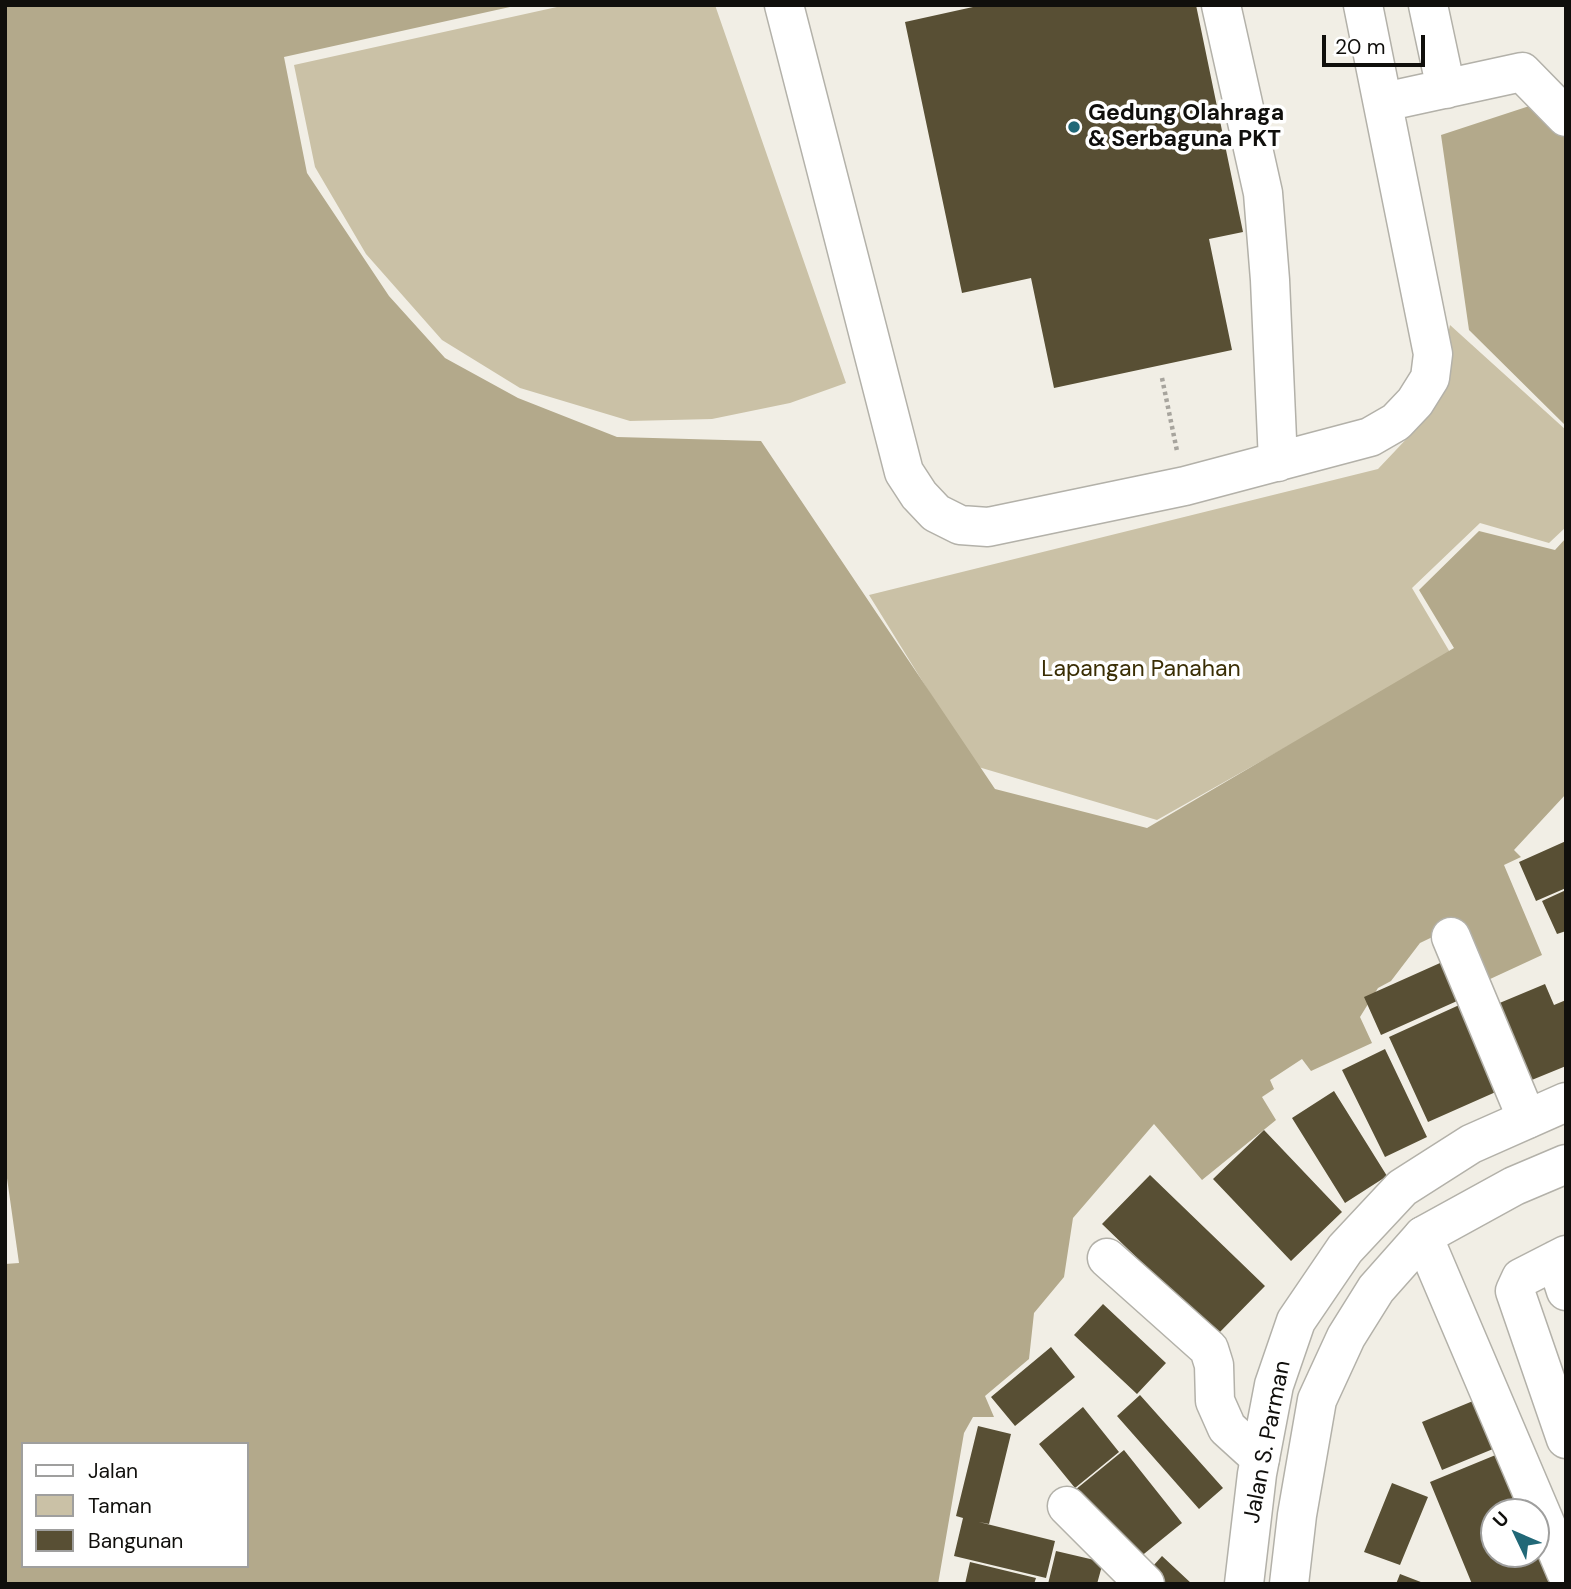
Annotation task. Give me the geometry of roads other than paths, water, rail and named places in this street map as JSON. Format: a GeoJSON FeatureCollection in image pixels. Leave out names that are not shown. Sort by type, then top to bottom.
{"type":"FeatureCollection","features":[{"type":"Feature","properties":{"kind":"main road"},"geometry":{"type":"LineString","coordinates":[[785,5],[904,472],[919,495],[936,513],[960,525],[988,527],[1185,486],[1370,437],[1396,422],[1415,402],[1430,378],[1433,354],[1363,5]]}},
{"type":"Feature","properties":{"kind":"main road"},"geometry":{"type":"LineString","coordinates":[[1222,5],[1263,193],[1270,280],[1278,461]]}},
{"type":"Feature","properties":{"kind":"main road"},"geometry":{"type":"LineString","coordinates":[[1428,5],[1446,89]]}},
{"type":"Feature","properties":{"kind":"main road"},"geometry":{"type":"LineString","coordinates":[[1384,102],[1522,72],[1566,117]]}},
{"type":"Feature","properties":{"kind":"main road"},"geometry":{"type":"LineString","coordinates":[[1451,937],[1527,1119]]}},
{"type":"Feature","properties":{"kind":"main road","name":"Jalan S. Parman"},"geometry":{"type":"LineString","coordinates":[[1244,1584],[1260,1458],[1274,1385],[1296,1321],[1345,1249],[1402,1188],[1471,1144],[1566,1102]]}},
{"type":"Feature","properties":{"kind":"main road","name":"Jalan S. Parman"},"geometry":{"type":"LineString","coordinates":[[1289,1584],[1297,1515],[1317,1400],[1346,1337],[1376,1289],[1423,1237],[1514,1186],[1565,1166]]}},
{"type":"Feature","properties":{"kind":"main road"},"geometry":{"type":"LineString","coordinates":[[1423,1237],[1566,1572]]}},
{"type":"Feature","properties":{"kind":"main road"},"geometry":{"type":"LineString","coordinates":[[1107,1258],[1209,1349],[1214,1365],[1215,1401],[1227,1428],[1260,1458]]}},
{"type":"Feature","properties":{"kind":"main road"},"geometry":{"type":"LineString","coordinates":[[1563,1269],[1521,1278],[1515,1291],[1566,1440]]}},
{"type":"Feature","properties":{"kind":"main road"},"geometry":{"type":"LineString","coordinates":[[1067,1506],[1145,1584]]}},
{"type":"Feature","properties":{"kind":"place","name":"Gedung Olahraga & Serbaguna PKT"},"geometry":{"type":"Point","coordinates":[1074,127]}},
{"type":"Feature","properties":{"kind":"park label","name":"Lapangan Panahan"},"geometry":{"type":"Point","coordinates":[1141,670]}}]}
